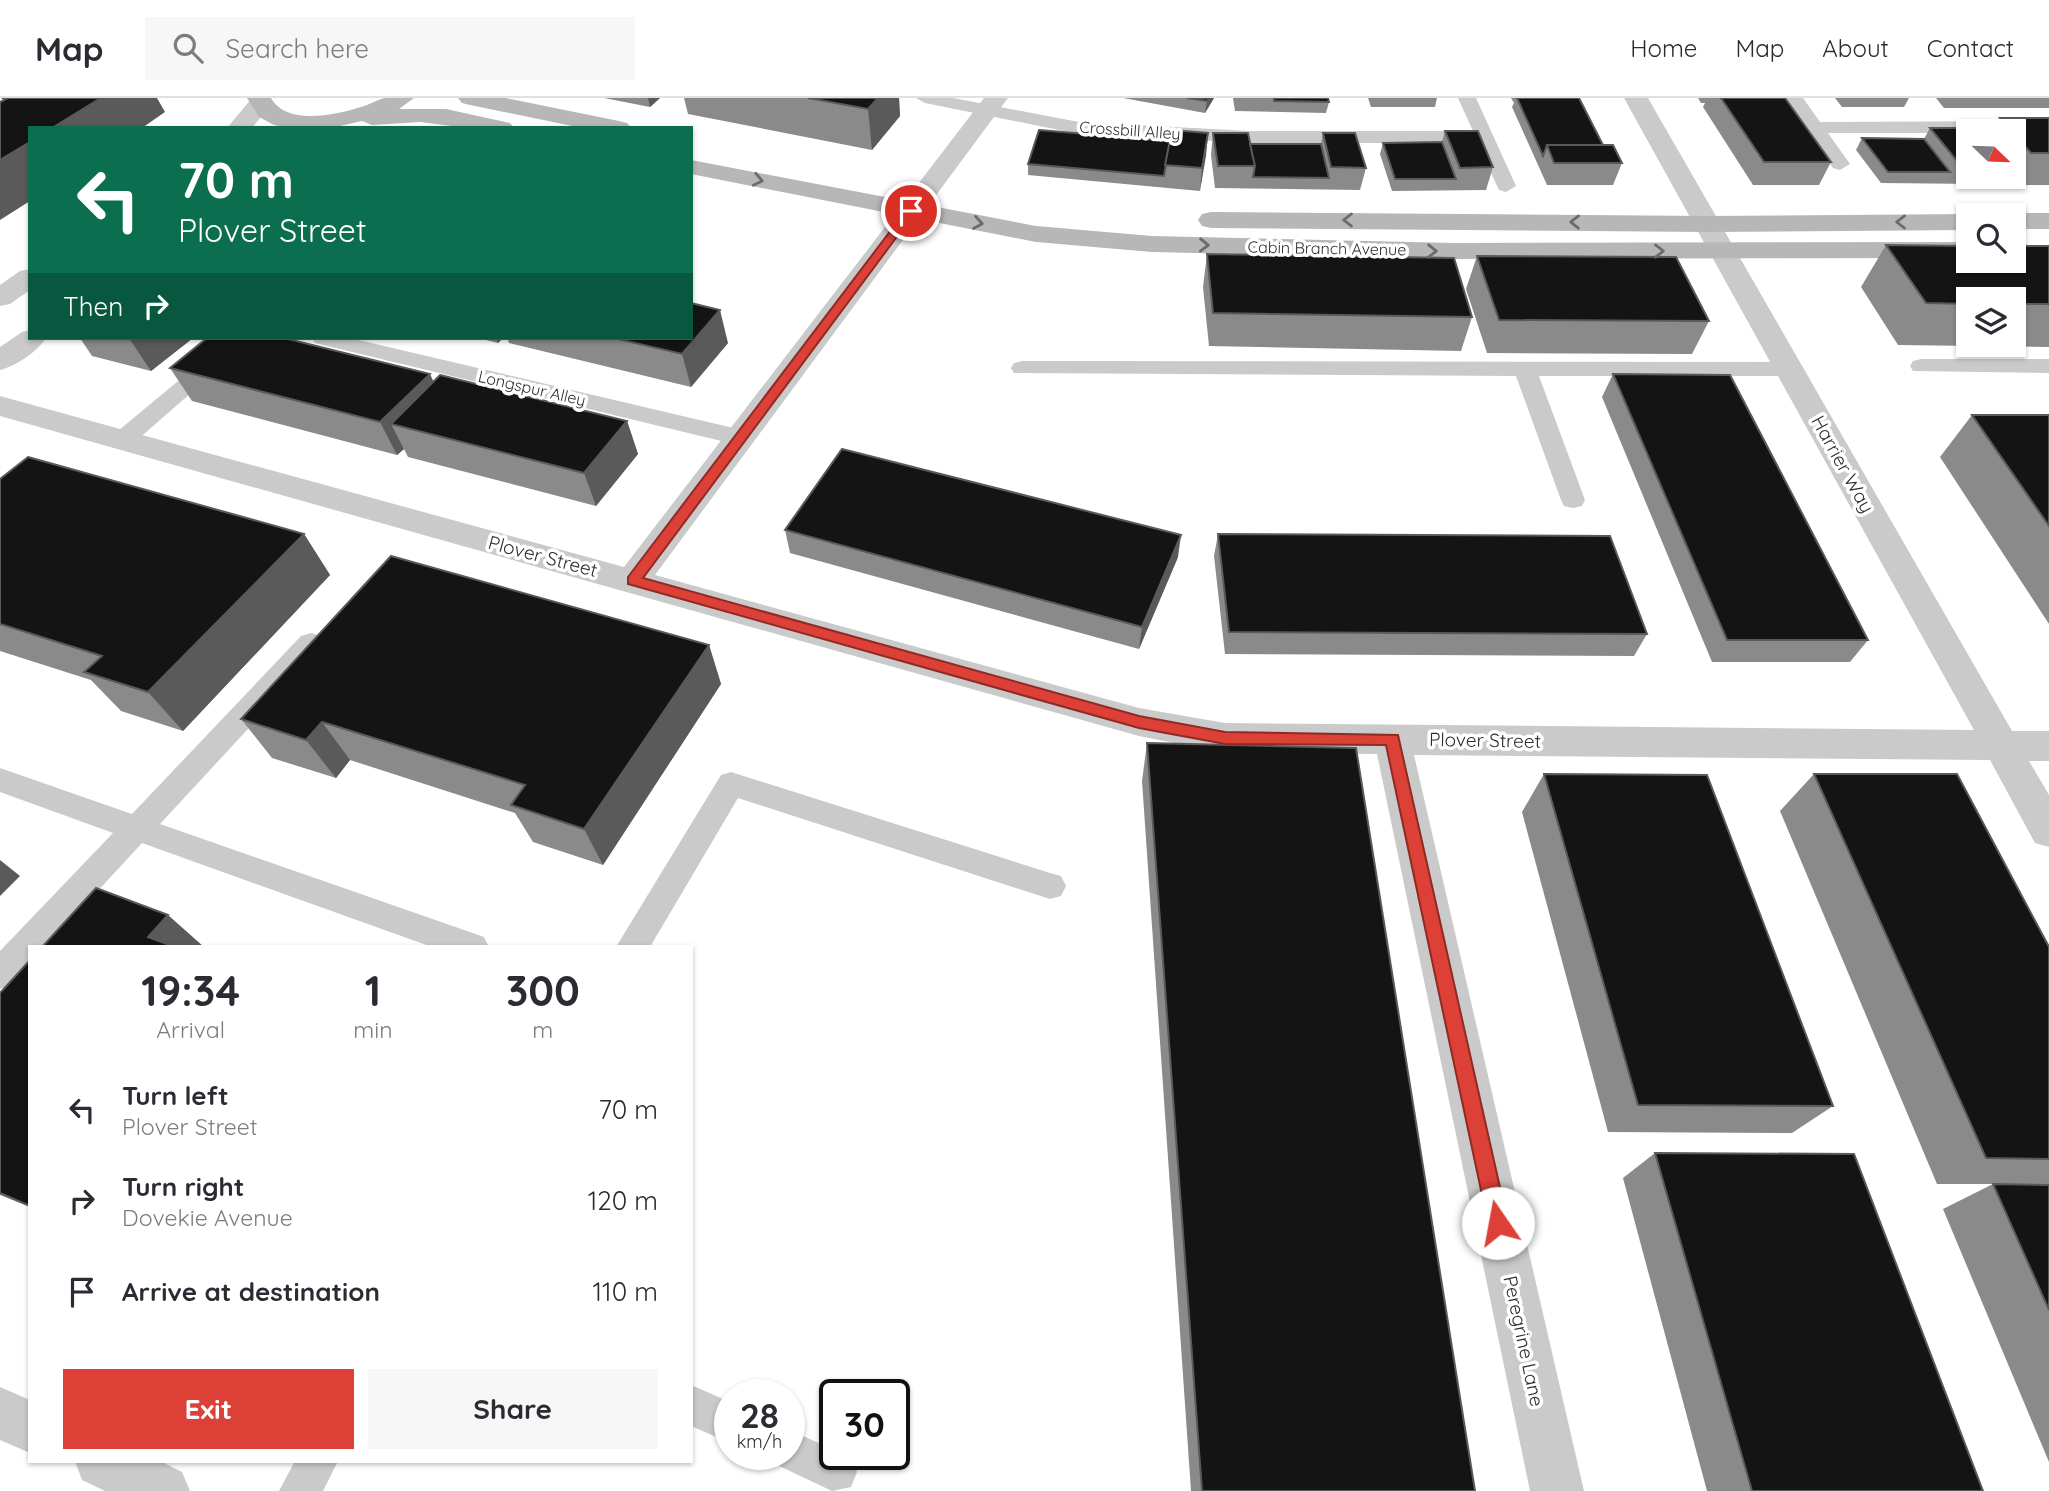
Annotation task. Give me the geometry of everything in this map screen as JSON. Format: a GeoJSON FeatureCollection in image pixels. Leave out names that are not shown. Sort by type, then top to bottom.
{"type":"FeatureCollection","features":[{"type":"Feature","properties":{"kind":"street"},"geometry":{"type":"LineString","coordinates":[[335,123],[374,112],[402,98]]}},
{"type":"Feature","properties":{"kind":"street"},"geometry":{"type":"LineString","coordinates":[[469,98],[609,126]]}},
{"type":"Feature","properties":{"kind":"street","name":"Harrier Way"},"geometry":{"type":"LineString","coordinates":[[1636,98],[2049,831]]}},
{"type":"Feature","properties":{"kind":"street"},"geometry":{"type":"LineString","coordinates":[[240,126],[259,101],[269,113],[286,120],[335,123],[419,115],[446,116],[493,126]]}},
{"type":"Feature","properties":{"kind":"street"},"geometry":{"type":"LineString","coordinates":[[633,580],[992,104]]}},
{"type":"Feature","properties":{"kind":"street","name":"Cabin Branch Avenue"},"geometry":{"type":"LineString","coordinates":[[693,167],[923,194],[1036,234],[1152,244],[1454,251],[1956,250]]}},
{"type":"Feature","properties":{"kind":"street","name":"Cabin Branch Avenue"},"geometry":{"type":"LineString","coordinates":[[1184,219],[1708,224],[1956,222]]}},
{"type":"Feature","properties":{"kind":"street"},"geometry":{"type":"LineString","coordinates":[[2026,221],[2049,221]]}},
{"type":"Feature","properties":{"kind":"street"},"geometry":{"type":"LineString","coordinates":[[0,298],[28,277]]}},
{"type":"Feature","properties":{"kind":"street"},"geometry":{"type":"LineString","coordinates":[[0,362],[29,340]]}},
{"type":"Feature","properties":{"kind":"street","name":"Plover Street"},"geometry":{"type":"LineString","coordinates":[[0,406],[1139,722],[1225,738],[2049,747]]}},
{"type":"Feature","properties":{"kind":"street","name":"Peregrine Lane"},"geometry":{"type":"LineString","coordinates":[[1392,739],[1557,1491]]}},
{"type":"Feature","properties":{"kind":"street"},"geometry":{"type":"LineString","coordinates":[[105,1463],[163,1491]]}},
{"type":"Feature","properties":{"kind":"lane","name":"Crossbill Alley"},"geometry":{"type":"LineString","coordinates":[[925,98],[992,104],[1079,128],[1250,137],[1484,137]]}},
{"type":"Feature","properties":{"kind":"lane"},"geometry":{"type":"LineString","coordinates":[[1467,98],[1506,186]]}},
{"type":"Feature","properties":{"kind":"lane"},"geometry":{"type":"LineString","coordinates":[[1794,98],[1840,164]]}},
{"type":"Feature","properties":{"kind":"lane"},"geometry":{"type":"LineString","coordinates":[[1814,128],[2049,127]]}},
{"type":"Feature","properties":{"kind":"lane"},"geometry":{"type":"LineString","coordinates":[[121,441],[241,340]]}},
{"type":"Feature","properties":{"kind":"lane","name":"Longspur Alley"},"geometry":{"type":"LineString","coordinates":[[331,340],[742,438]]}},
{"type":"Feature","properties":{"kind":"lane"},"geometry":{"type":"LineString","coordinates":[[1921,366],[2049,366]]}},
{"type":"Feature","properties":{"kind":"lane"},"geometry":{"type":"LineString","coordinates":[[1021,368],[1790,369]]}},
{"type":"Feature","properties":{"kind":"lane"},"geometry":{"type":"LineString","coordinates":[[1525,369],[1573,500]]}},
{"type":"Feature","properties":{"kind":"lane"},"geometry":{"type":"LineString","coordinates":[[0,974],[333,620]]}},
{"type":"Feature","properties":{"kind":"lane"},"geometry":{"type":"LineString","coordinates":[[0,780],[467,945]]}},
{"type":"Feature","properties":{"kind":"lane"},"geometry":{"type":"LineString","coordinates":[[633,945],[731,784],[1050,886]]}},
{"type":"Feature","properties":{"kind":"lane"},"geometry":{"type":"LineString","coordinates":[[693,1406],[714,1416]]}},
{"type":"Feature","properties":{"kind":"lane"},"geometry":{"type":"LineString","coordinates":[[805,1457],[836,1472]]}},
{"type":"Feature","properties":{"kind":"lane"},"geometry":{"type":"LineString","coordinates":[[300,1491],[317,1463]]}},
{"type":"Feature","properties":{"kind":"building"},"geometry":{"type":"Polygon","coordinates":[[[2,98],[101,98],[55,126],[28,126],[28,143],[0,160],[0,102],[6,99],[2,98]]]}},
{"type":"Feature","properties":{"kind":"building"},"geometry":{"type":"Polygon","coordinates":[[[808,98],[878,98],[868,109],[808,98]]]}},
{"type":"Feature","properties":{"kind":"building"},"geometry":{"type":"Polygon","coordinates":[[[1187,98],[1209,98],[1207,101],[1187,98]]]}},
{"type":"Feature","properties":{"kind":"building"},"geometry":{"type":"Polygon","coordinates":[[[1274,98],[1328,98],[1329,102],[1274,101],[1274,98]]]}},
{"type":"Feature","properties":{"kind":"building"},"geometry":{"type":"Polygon","coordinates":[[[1517,98],[1579,98],[1603,145],[1547,145],[1543,156],[1517,98]]]}},
{"type":"Feature","properties":{"kind":"building"},"geometry":{"type":"Polygon","coordinates":[[[1721,98],[1785,98],[1831,162],[1764,162],[1721,98]]]}},
{"type":"Feature","properties":{"kind":"building"},"geometry":{"type":"Polygon","coordinates":[[[2049,118],[2049,153],[2031,153],[2026,147],[2026,119],[2001,119],[2049,118]]]}},
{"type":"Feature","properties":{"kind":"building"},"geometry":{"type":"Polygon","coordinates":[[[1930,128],[1956,128],[1956,160],[1930,128]]]}},
{"type":"Feature","properties":{"kind":"building"},"geometry":{"type":"Polygon","coordinates":[[[1039,130],[1170,141],[1164,176],[1028,164],[1039,130]]]}},
{"type":"Feature","properties":{"kind":"building"},"geometry":{"type":"Polygon","coordinates":[[[1172,130],[1208,133],[1202,168],[1165,165],[1172,130]]]}},
{"type":"Feature","properties":{"kind":"building"},"geometry":{"type":"Polygon","coordinates":[[[1445,131],[1478,131],[1493,167],[1460,168],[1445,131]]]}},
{"type":"Feature","properties":{"kind":"building"},"geometry":{"type":"Polygon","coordinates":[[[1213,133],[1248,133],[1255,166],[1218,166],[1213,133]]]}},
{"type":"Feature","properties":{"kind":"building"},"geometry":{"type":"Polygon","coordinates":[[[1323,133],[1355,133],[1366,168],[1331,167],[1323,133]]]}},
{"type":"Feature","properties":{"kind":"building"},"geometry":{"type":"Polygon","coordinates":[[[1862,138],[1924,139],[1950,172],[1888,172],[1862,138]]]}},
{"type":"Feature","properties":{"kind":"building"},"geometry":{"type":"Polygon","coordinates":[[[1442,142],[1456,179],[1395,179],[1383,143],[1442,142]]]}},
{"type":"Feature","properties":{"kind":"building"},"geometry":{"type":"Polygon","coordinates":[[[1250,144],[1321,144],[1329,178],[1253,177],[1255,166],[1250,144]]]}},
{"type":"Feature","properties":{"kind":"building"},"geometry":{"type":"Polygon","coordinates":[[[1547,145],[1613,145],[1622,163],[1554,163],[1547,145]]]}},
{"type":"Feature","properties":{"kind":"building"},"geometry":{"type":"Polygon","coordinates":[[[1886,245],[1956,246],[1956,273],[2026,273],[2026,246],[2049,246],[2049,304],[2026,304],[2026,287],[1956,287],[1956,304],[1926,303],[1886,245]]]}},
{"type":"Feature","properties":{"kind":"building"},"geometry":{"type":"Polygon","coordinates":[[[1207,254],[1454,258],[1472,317],[1213,313],[1207,254]]]}},
{"type":"Feature","properties":{"kind":"building"},"geometry":{"type":"Polygon","coordinates":[[[1477,256],[1676,257],[1709,321],[1499,320],[1477,256]]]}},
{"type":"Feature","properties":{"kind":"building"},"geometry":{"type":"Polygon","coordinates":[[[693,303],[720,310],[682,354],[622,340],[693,340],[693,303]]]}},
{"type":"Feature","properties":{"kind":"building"},"geometry":{"type":"Polygon","coordinates":[[[205,340],[292,340],[430,374],[380,422],[170,368],[205,340]]]}},
{"type":"Feature","properties":{"kind":"building"},"geometry":{"type":"Polygon","coordinates":[[[1613,374],[1730,375],[1868,640],[1727,640],[1613,374]]]}},
{"type":"Feature","properties":{"kind":"building"},"geometry":{"type":"Polygon","coordinates":[[[440,375],[627,421],[584,473],[391,424],[440,375]]]}},
{"type":"Feature","properties":{"kind":"building"},"geometry":{"type":"Polygon","coordinates":[[[1972,415],[2049,415],[2049,526],[1972,415]]]}},
{"type":"Feature","properties":{"kind":"building"},"geometry":{"type":"Polygon","coordinates":[[[842,449],[1181,535],[1142,627],[785,530],[842,449]]]}},
{"type":"Feature","properties":{"kind":"building"},"geometry":{"type":"Polygon","coordinates":[[[28,457],[304,534],[148,692],[84,672],[102,656],[0,624],[0,479],[28,457]]]}},
{"type":"Feature","properties":{"kind":"building"},"geometry":{"type":"Polygon","coordinates":[[[1218,534],[1610,536],[1647,634],[1229,632],[1218,534]]]}},
{"type":"Feature","properties":{"kind":"building"},"geometry":{"type":"Polygon","coordinates":[[[391,556],[709,645],[584,829],[511,805],[525,785],[322,722],[306,740],[241,719],[391,556]]]}},
{"type":"Feature","properties":{"kind":"building"},"geometry":{"type":"Polygon","coordinates":[[[1147,743],[1356,748],[1475,1491],[1202,1491],[1147,743]]]}},
{"type":"Feature","properties":{"kind":"building"},"geometry":{"type":"Polygon","coordinates":[[[1544,774],[1707,775],[1833,1106],[1638,1105],[1544,774]]]}},
{"type":"Feature","properties":{"kind":"building"},"geometry":{"type":"Polygon","coordinates":[[[1814,774],[1957,774],[2049,947],[2049,1159],[1986,1158],[1814,774]]]}},
{"type":"Feature","properties":{"kind":"building"},"geometry":{"type":"Polygon","coordinates":[[[96,888],[168,915],[148,937],[170,945],[44,945],[96,888]]]}},
{"type":"Feature","properties":{"kind":"building"},"geometry":{"type":"Polygon","coordinates":[[[28,962],[28,1205],[0,1193],[0,993],[28,962]]]}},
{"type":"Feature","properties":{"kind":"building"},"geometry":{"type":"Polygon","coordinates":[[[1655,1153],[1854,1154],[1983,1491],[1752,1491],[1655,1153]]]}},
{"type":"Feature","properties":{"kind":"building"},"geometry":{"type":"Polygon","coordinates":[[[1993,1184],[2049,1185],[2049,1310],[1993,1184]]]}},
{"type":"Feature","properties":{"kind":"route"},"geometry":{"type":"LineString","coordinates":[[911,211],[822,333],[633,580],[1139,722],[1225,738],[1392,739],[1498,1223]]}}]}
